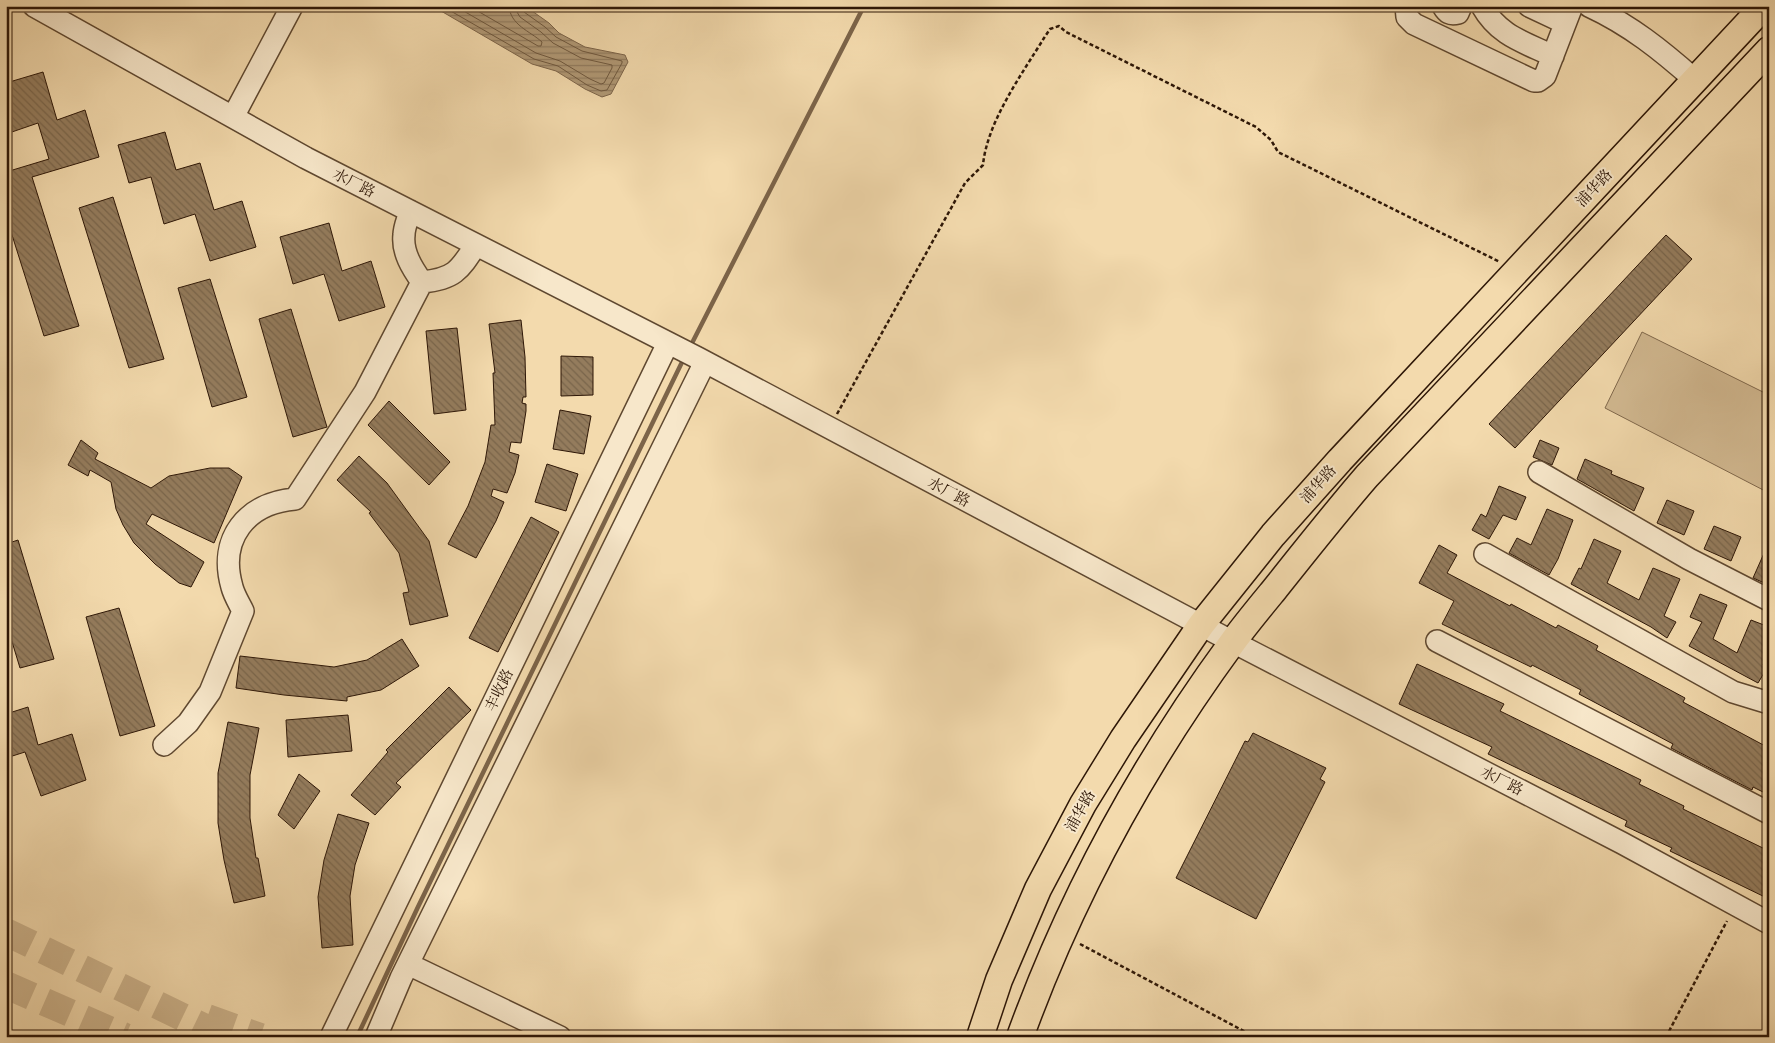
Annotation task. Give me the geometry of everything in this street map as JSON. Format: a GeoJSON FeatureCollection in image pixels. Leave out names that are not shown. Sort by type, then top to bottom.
{"type":"FeatureCollection","features":[{"type":"Feature","properties":{"kind":"main road","name":"浦华路"},"geometry":{"type":"LineString","coordinates":[[980,1037],[999,980],[1038,888],[1083,804],[1123,739],[1201,625],[1273,535],[1340,460],[1764,6]]}},
{"type":"Feature","properties":{"kind":"main road","name":"浦华路"},"geometry":{"type":"LineString","coordinates":[[1020,1037],[1061,934],[1098,859],[1149,768],[1183,713],[1232,642],[1367,476],[1769,50]]}},
{"type":"Feature","properties":{"kind":"street","name":"水厂路"},"geometry":{"type":"LineString","coordinates":[[34,6],[306,158],[688,353],[1232,642],[1622,843],[1769,924]]}},
{"type":"Feature","properties":{"kind":"street"},"geometry":{"type":"LineString","coordinates":[[233,117],[292,6]]}},
{"type":"Feature","properties":{"kind":"street"},"geometry":{"type":"LineString","coordinates":[[1406,6],[1407,17],[1414,24],[1529,80],[1538,81],[1543,78],[1569,15],[1529,6]]}},
{"type":"Feature","properties":{"kind":"street"},"geometry":{"type":"LineString","coordinates":[[1443,6],[1450,14],[1458,13],[1462,6]]}},
{"type":"Feature","properties":{"kind":"street"},"geometry":{"type":"LineString","coordinates":[[1482,6],[1497,27],[1516,39],[1553,56]]}},
{"type":"Feature","properties":{"kind":"street"},"geometry":{"type":"LineString","coordinates":[[1589,6],[1648,39],[1695,80]]}},
{"type":"Feature","properties":{"kind":"street"},"geometry":{"type":"LineString","coordinates":[[410,211],[403,235],[405,247],[410,265],[422,282]]}},
{"type":"Feature","properties":{"kind":"street"},"geometry":{"type":"LineString","coordinates":[[422,282],[440,281],[454,274],[464,264],[476,245]]}},
{"type":"Feature","properties":{"kind":"street"},"geometry":{"type":"LineString","coordinates":[[164,745],[188,722],[210,692],[243,611],[232,587],[229,567],[231,542],[240,526],[252,513],[281,500],[295,498],[365,392],[422,282]]}},
{"type":"Feature","properties":{"kind":"street"},"geometry":{"type":"LineString","coordinates":[[376,1037],[688,353]]}},
{"type":"Feature","properties":{"kind":"street","name":"丰收路"},"geometry":{"type":"LineString","coordinates":[[331,1037],[688,353]]}},
{"type":"Feature","properties":{"kind":"street"},"geometry":{"type":"LineString","coordinates":[[1539,472],[1689,560],[1769,600]]}},
{"type":"Feature","properties":{"kind":"street"},"geometry":{"type":"LineString","coordinates":[[1485,554],[1733,692],[1769,703]]}},
{"type":"Feature","properties":{"kind":"street"},"geometry":{"type":"LineString","coordinates":[[1437,641],[1769,812]]}},
{"type":"Feature","properties":{"kind":"street"},"geometry":{"type":"LineString","coordinates":[[408,964],[560,1037]]}},
{"type":"Feature","properties":{"kind":"path"},"geometry":{"type":"LineString","coordinates":[[829,428],[965,183],[983,165],[984,152],[997,117],[1050,29],[1059,26],[1066,32],[1256,127],[1271,140],[1278,152],[1517,270]]}},
{"type":"Feature","properties":{"kind":"path"},"geometry":{"type":"LineString","coordinates":[[1666,1037],[1736,905]]}},
{"type":"Feature","properties":{"kind":"path"},"geometry":{"type":"LineString","coordinates":[[1061,934],[1255,1037]]}},
{"type":"Feature","properties":{"kind":"shaded area"},"geometry":{"type":"Polygon","coordinates":[[[1642,332],[1769,395],[1769,493],[1605,408],[1642,332]]]}},
{"type":"Feature","properties":{"kind":"water"},"geometry":{"type":"Polygon","coordinates":[[[444,6],[525,6],[549,23],[559,33],[585,47],[625,55],[628,62],[611,94],[602,97],[556,71],[532,64],[441,11],[444,6]]]}},
{"type":"Feature","properties":{"kind":"building"},"geometry":{"type":"Polygon","coordinates":[[[43,72],[57,120],[85,110],[99,157],[32,177],[79,326],[44,336],[6,216],[6,172],[49,159],[38,123],[6,134],[6,83],[43,72]]]}},
{"type":"Feature","properties":{"kind":"building"},"geometry":{"type":"Polygon","coordinates":[[[165,132],[176,170],[200,163],[214,210],[242,201],[256,247],[210,261],[195,214],[164,224],[151,177],[129,183],[118,145],[165,132]]]}},
{"type":"Feature","properties":{"kind":"building"},"geometry":{"type":"Polygon","coordinates":[[[113,197],[164,359],[129,368],[79,208],[113,197]]]}},
{"type":"Feature","properties":{"kind":"building"},"geometry":{"type":"Polygon","coordinates":[[[329,223],[342,271],[371,261],[385,307],[339,321],[324,274],[293,284],[280,237],[329,223]]]}},
{"type":"Feature","properties":{"kind":"building"},"geometry":{"type":"Polygon","coordinates":[[[1666,235],[1692,259],[1515,448],[1489,424],[1666,235]]]}},
{"type":"Feature","properties":{"kind":"building"},"geometry":{"type":"Polygon","coordinates":[[[210,279],[247,397],[212,407],[178,288],[210,279]]]}},
{"type":"Feature","properties":{"kind":"building"},"geometry":{"type":"Polygon","coordinates":[[[291,309],[327,427],[293,437],[259,319],[291,309]]]}},
{"type":"Feature","properties":{"kind":"building"},"geometry":{"type":"Polygon","coordinates":[[[521,320],[525,357],[526,397],[523,397],[522,403],[526,404],[526,411],[521,443],[511,442],[509,452],[519,455],[515,473],[507,493],[493,489],[491,496],[504,502],[476,558],[448,544],[468,506],[485,462],[491,425],[495,425],[493,373],[495,373],[489,324],[521,320]]]}},
{"type":"Feature","properties":{"kind":"building"},"geometry":{"type":"Polygon","coordinates":[[[457,328],[466,410],[434,414],[426,331],[457,328]]]}},
{"type":"Feature","properties":{"kind":"building"},"geometry":{"type":"Polygon","coordinates":[[[561,356],[593,357],[593,395],[561,396],[561,356]]]}},
{"type":"Feature","properties":{"kind":"building"},"geometry":{"type":"Polygon","coordinates":[[[389,401],[450,462],[429,485],[368,425],[389,401]]]}},
{"type":"Feature","properties":{"kind":"building"},"geometry":{"type":"Polygon","coordinates":[[[560,410],[591,416],[584,454],[553,449],[560,410]]]}},
{"type":"Feature","properties":{"kind":"building"},"geometry":{"type":"Polygon","coordinates":[[[81,440],[98,453],[95,459],[151,488],[169,476],[210,468],[229,468],[242,477],[214,543],[152,514],[146,524],[204,562],[191,587],[179,583],[155,564],[134,543],[116,509],[111,482],[90,470],[88,476],[68,465],[81,440]]]}},
{"type":"Feature","properties":{"kind":"building"},"geometry":{"type":"Polygon","coordinates":[[[1540,440],[1559,448],[1552,465],[1533,457],[1540,440]]]}},
{"type":"Feature","properties":{"kind":"building"},"geometry":{"type":"Polygon","coordinates":[[[359,456],[387,483],[429,541],[448,616],[410,625],[403,593],[409,592],[399,553],[369,513],[371,512],[337,480],[359,456]]]}},
{"type":"Feature","properties":{"kind":"building"},"geometry":{"type":"Polygon","coordinates":[[[1585,459],[1612,471],[1611,474],[1644,488],[1634,511],[1577,479],[1585,459]]]}},
{"type":"Feature","properties":{"kind":"building"},"geometry":{"type":"Polygon","coordinates":[[[547,464],[578,474],[566,511],[535,502],[547,464]]]}},
{"type":"Feature","properties":{"kind":"building"},"geometry":{"type":"Polygon","coordinates":[[[1499,486],[1526,497],[1516,520],[1503,515],[1489,539],[1472,530],[1481,514],[1486,517],[1499,486]]]}},
{"type":"Feature","properties":{"kind":"building"},"geometry":{"type":"Polygon","coordinates":[[[1667,500],[1694,511],[1684,535],[1657,523],[1667,500]]]}},
{"type":"Feature","properties":{"kind":"building"},"geometry":{"type":"Polygon","coordinates":[[[1547,509],[1573,520],[1558,559],[1549,575],[1509,553],[1517,538],[1531,545],[1547,509]]]}},
{"type":"Feature","properties":{"kind":"building"},"geometry":{"type":"Polygon","coordinates":[[[531,517],[559,532],[498,652],[469,638],[531,517]]]}},
{"type":"Feature","properties":{"kind":"building"},"geometry":{"type":"Polygon","coordinates":[[[1714,526],[1741,537],[1731,561],[1704,549],[1714,526]]]}},
{"type":"Feature","properties":{"kind":"building"},"geometry":{"type":"Polygon","coordinates":[[[1594,539],[1621,551],[1607,583],[1639,600],[1653,568],[1680,579],[1664,616],[1676,622],[1667,638],[1651,627],[1571,584],[1579,568],[1581,569],[1594,539]]]}},
{"type":"Feature","properties":{"kind":"building"},"geometry":{"type":"Polygon","coordinates":[[[18,540],[54,659],[20,668],[6,622],[6,544],[18,540]]]}},
{"type":"Feature","properties":{"kind":"building"},"geometry":{"type":"Polygon","coordinates":[[[1769,542],[1769,585],[1753,578],[1769,542]]]}},
{"type":"Feature","properties":{"kind":"building"},"geometry":{"type":"Polygon","coordinates":[[[1439,545],[1457,555],[1447,573],[1510,606],[1511,604],[1556,628],[1558,625],[1598,646],[1596,650],[1685,698],[1683,702],[1769,748],[1769,795],[1753,787],[1752,790],[1671,748],[1673,744],[1579,694],[1581,690],[1532,665],[1531,667],[1442,624],[1454,601],[1419,583],[1439,545]]]}},
{"type":"Feature","properties":{"kind":"building"},"geometry":{"type":"Polygon","coordinates":[[[1700,594],[1727,605],[1713,639],[1737,653],[1751,620],[1769,627],[1769,652],[1763,665],[1767,668],[1758,683],[1689,646],[1702,622],[1690,617],[1700,594]]]}},
{"type":"Feature","properties":{"kind":"building"},"geometry":{"type":"Polygon","coordinates":[[[119,608],[155,726],[120,736],[86,617],[119,608]]]}},
{"type":"Feature","properties":{"kind":"building"},"geometry":{"type":"Polygon","coordinates":[[[402,639],[419,666],[381,690],[347,697],[347,701],[236,688],[240,656],[334,667],[367,660],[402,639]]]}},
{"type":"Feature","properties":{"kind":"building"},"geometry":{"type":"Polygon","coordinates":[[[1417,664],[1504,704],[1500,711],[1641,780],[1639,784],[1684,806],[1683,809],[1769,851],[1769,899],[1670,851],[1672,848],[1625,826],[1627,821],[1488,754],[1492,747],[1399,704],[1417,664]]]}},
{"type":"Feature","properties":{"kind":"building"},"geometry":{"type":"Polygon","coordinates":[[[449,687],[471,710],[396,783],[401,787],[375,815],[351,795],[388,752],[386,750],[449,687]]]}},
{"type":"Feature","properties":{"kind":"building"},"geometry":{"type":"Polygon","coordinates":[[[28,707],[38,745],[72,734],[86,780],[41,796],[25,752],[6,758],[6,714],[28,707]]]}},
{"type":"Feature","properties":{"kind":"building"},"geometry":{"type":"Polygon","coordinates":[[[348,715],[352,751],[288,757],[286,720],[348,715]]]}},
{"type":"Feature","properties":{"kind":"building"},"geometry":{"type":"Polygon","coordinates":[[[228,722],[259,728],[250,775],[250,818],[256,858],[258,858],[265,896],[234,903],[218,823],[218,773],[228,722]]]}},
{"type":"Feature","properties":{"kind":"building"},"geometry":{"type":"Polygon","coordinates":[[[1253,733],[1326,768],[1320,779],[1325,782],[1256,919],[1176,878],[1245,741],[1248,742],[1253,733]]]}},
{"type":"Feature","properties":{"kind":"building"},"geometry":{"type":"Polygon","coordinates":[[[299,774],[320,791],[294,829],[278,815],[299,774]]]}},
{"type":"Feature","properties":{"kind":"building"},"geometry":{"type":"Polygon","coordinates":[[[338,814],[369,823],[355,865],[350,896],[353,945],[322,948],[318,897],[324,860],[338,814]]]}},
{"type":"Feature","properties":{"kind":"waterway"},"geometry":{"type":"LineString","coordinates":[[690,347],[864,6]]}},
{"type":"Feature","properties":{"kind":"waterway"},"geometry":{"type":"LineString","coordinates":[[357,1037],[684,358]]}},
{"type":"Feature","properties":{"kind":"tunnel"},"geometry":{"type":"LineString","coordinates":[[6,932],[224,1037]]}},
{"type":"Feature","properties":{"kind":"tunnel"},"geometry":{"type":"LineString","coordinates":[[6,985],[125,1037]]}},
{"type":"Feature","properties":{"kind":"tunnel"},"geometry":{"type":"LineString","coordinates":[[207,1018],[260,1037]]}}]}
